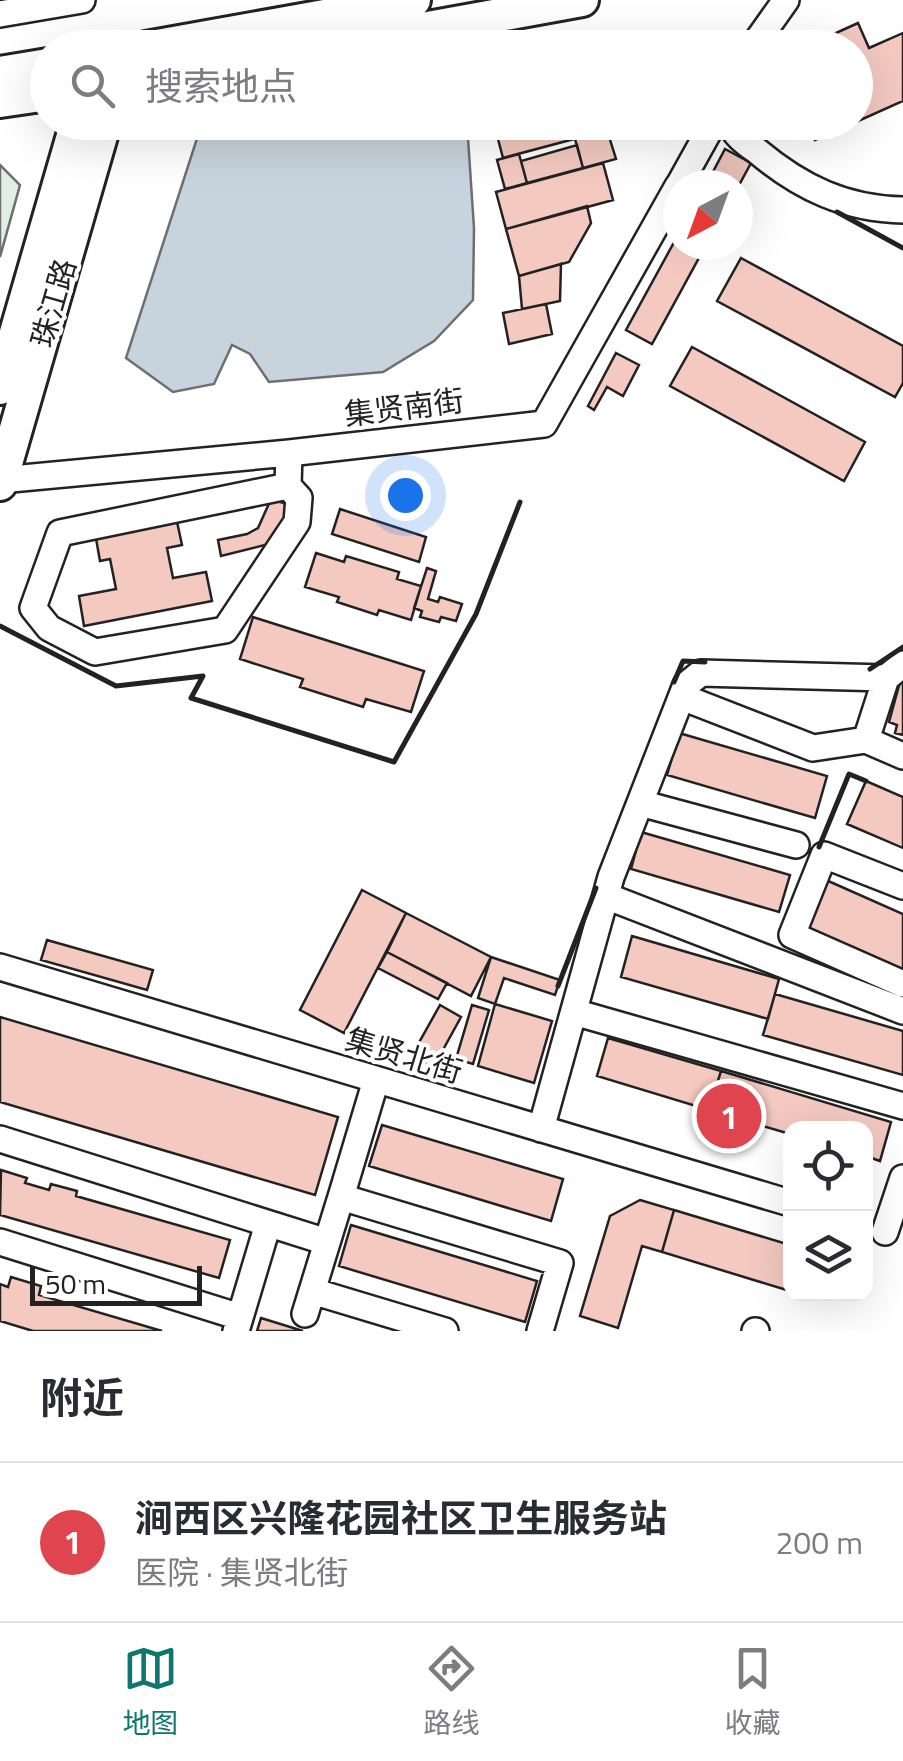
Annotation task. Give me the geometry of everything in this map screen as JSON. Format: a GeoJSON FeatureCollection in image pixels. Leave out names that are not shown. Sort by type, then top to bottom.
{"type":"FeatureCollection","features":[{"type":"Feature","properties":{"kind":"main road"},"geometry":{"type":"LineString","coordinates":[[246,30],[414,0]]}},
{"type":"Feature","properties":{"kind":"main road"},"geometry":{"type":"LineString","coordinates":[[417,30],[582,0]]}},
{"type":"Feature","properties":{"kind":"main road"},"geometry":{"type":"LineString","coordinates":[[0,73],[30,68]]}},
{"type":"Feature","properties":{"kind":"main road"},"geometry":{"type":"LineString","coordinates":[[0,101],[30,97]]}},
{"type":"Feature","properties":{"kind":"main road","name":"珠江路"},"geometry":{"type":"LineString","coordinates":[[0,388],[72,140]]}},
{"type":"Feature","properties":{"kind":"main road","name":"珠江路"},"geometry":{"type":"LineString","coordinates":[[0,482],[100,140]]}},
{"type":"Feature","properties":{"kind":"street"},"geometry":{"type":"LineString","coordinates":[[0,14],[82,0]]}},
{"type":"Feature","properties":{"kind":"street"},"geometry":{"type":"LineString","coordinates":[[765,30],[786,0]]}},
{"type":"Feature","properties":{"kind":"street","name":"集贤南街"},"geometry":{"type":"LineString","coordinates":[[687,170],[704,140]]}},
{"type":"Feature","properties":{"kind":"street"},"geometry":{"type":"LineString","coordinates":[[744,140],[819,194],[868,209],[903,210]]}},
{"type":"Feature","properties":{"kind":"street","name":"集贤南街"},"geometry":{"type":"LineString","coordinates":[[0,482],[544,424],[663,213]]}},
{"type":"Feature","properties":{"kind":"street"},"geometry":{"type":"LineString","coordinates":[[288,453],[288,486],[299,498],[297,522],[225,630],[94,652],[49,628],[34,608],[60,533],[288,486]]}},
{"type":"Feature","properties":{"kind":"street"},"geometry":{"type":"LineString","coordinates":[[541,1129],[606,896],[686,685],[701,673],[894,671],[866,740]]}},
{"type":"Feature","properties":{"kind":"street"},"geometry":{"type":"LineString","coordinates":[[682,697],[813,748],[866,740],[903,756]]}},
{"type":"Feature","properties":{"kind":"street"},"geometry":{"type":"LineString","coordinates":[[640,802],[796,845]]}},
{"type":"Feature","properties":{"kind":"street"},"geometry":{"type":"LineString","coordinates":[[903,886],[824,854],[792,935],[903,984]]}},
{"type":"Feature","properties":{"kind":"street"},"geometry":{"type":"LineString","coordinates":[[606,896],[903,1011]]}},
{"type":"Feature","properties":{"kind":"street","name":"集贤北街"},"geometry":{"type":"LineString","coordinates":[[0,968],[783,1202]]}},
{"type":"Feature","properties":{"kind":"street"},"geometry":{"type":"LineString","coordinates":[[574,1012],[903,1106]]}},
{"type":"Feature","properties":{"kind":"street"},"geometry":{"type":"LineString","coordinates":[[376,1080],[308,1302],[445,1331]]}},
{"type":"Feature","properties":{"kind":"street"},"geometry":{"type":"LineString","coordinates":[[0,1139],[327,1242]]}},
{"type":"Feature","properties":{"kind":"street"},"geometry":{"type":"LineString","coordinates":[[884,1232],[903,1178]]}},
{"type":"Feature","properties":{"kind":"street"},"geometry":{"type":"LineString","coordinates":[[341,1197],[560,1262],[540,1331]]}},
{"type":"Feature","properties":{"kind":"street"},"geometry":{"type":"LineString","coordinates":[[0,1242],[238,1324],[268,1224]]}},
{"type":"Feature","properties":{"kind":"green space"},"geometry":{"type":"Polygon","coordinates":[[[0,165],[20,185],[0,257],[0,165]]]}},
{"type":"Feature","properties":{"kind":"shaded area"},"geometry":{"type":"Polygon","coordinates":[[[197,140],[468,140],[474,228],[473,300],[434,341],[383,372],[269,382],[250,354],[232,345],[214,384],[173,392],[126,358],[197,140]]]}},
{"type":"Feature","properties":{"kind":"building"},"geometry":{"type":"Polygon","coordinates":[[[858,23],[861,30],[843,30],[858,23]]]}},
{"type":"Feature","properties":{"kind":"building"},"geometry":{"type":"Polygon","coordinates":[[[903,33],[903,101],[873,114],[873,46],[903,33]]]}},
{"type":"Feature","properties":{"kind":"building"},"geometry":{"type":"Polygon","coordinates":[[[498,140],[570,140],[503,158],[498,140]]]}},
{"type":"Feature","properties":{"kind":"building"},"geometry":{"type":"Polygon","coordinates":[[[575,140],[610,140],[616,159],[583,168],[575,140]]]}},
{"type":"Feature","properties":{"kind":"building"},"geometry":{"type":"Polygon","coordinates":[[[577,145],[583,168],[527,183],[521,161],[577,145]]]}},
{"type":"Feature","properties":{"kind":"building"},"geometry":{"type":"Polygon","coordinates":[[[725,149],[751,163],[747,170],[714,170],[725,149]]]}},
{"type":"Feature","properties":{"kind":"building"},"geometry":{"type":"Polygon","coordinates":[[[519,154],[527,183],[505,189],[497,160],[519,154]]]}},
{"type":"Feature","properties":{"kind":"building"},"geometry":{"type":"Polygon","coordinates":[[[603,163],[613,200],[506,229],[496,192],[603,163]]]}},
{"type":"Feature","properties":{"kind":"building"},"geometry":{"type":"Polygon","coordinates":[[[587,206],[591,223],[569,262],[519,276],[506,229],[587,206]]]}},
{"type":"Feature","properties":{"kind":"building"},"geometry":{"type":"Polygon","coordinates":[[[664,260],[698,260],[652,344],[626,330],[664,260]]]}},
{"type":"Feature","properties":{"kind":"building"},"geometry":{"type":"Polygon","coordinates":[[[740,260],[745,260],[903,346],[903,383],[895,397],[717,301],[740,260]]]}},
{"type":"Feature","properties":{"kind":"building"},"geometry":{"type":"Polygon","coordinates":[[[561,264],[560,301],[522,309],[519,276],[561,264]]]}},
{"type":"Feature","properties":{"kind":"building"},"geometry":{"type":"Polygon","coordinates":[[[546,304],[552,334],[509,344],[503,313],[546,304]]]}},
{"type":"Feature","properties":{"kind":"building"},"geometry":{"type":"Polygon","coordinates":[[[692,347],[865,442],[844,481],[670,386],[692,347]]]}},
{"type":"Feature","properties":{"kind":"building"},"geometry":{"type":"Polygon","coordinates":[[[616,353],[639,365],[623,396],[607,387],[594,410],[588,406],[616,353]]]}},
{"type":"Feature","properties":{"kind":"building"},"geometry":{"type":"Polygon","coordinates":[[[271,499],[290,505],[279,533],[269,544],[221,556],[218,540],[258,528],[271,499]]]}},
{"type":"Feature","properties":{"kind":"building"},"geometry":{"type":"Polygon","coordinates":[[[340,509],[426,537],[419,562],[332,534],[340,509]]]}},
{"type":"Feature","properties":{"kind":"building"},"geometry":{"type":"Polygon","coordinates":[[[176,517],[182,545],[167,548],[173,578],[206,572],[212,601],[84,626],[79,596],[116,589],[110,559],[100,561],[95,533],[176,517]]]}},
{"type":"Feature","properties":{"kind":"building"},"geometry":{"type":"Polygon","coordinates":[[[316,553],[344,562],[346,556],[399,572],[397,579],[421,586],[411,620],[379,610],[377,615],[337,602],[339,597],[305,587],[316,553]]]}},
{"type":"Feature","properties":{"kind":"building"},"geometry":{"type":"Polygon","coordinates":[[[427,568],[436,571],[428,599],[438,602],[440,597],[462,604],[456,621],[420,617],[422,611],[414,608],[427,568]]]}},
{"type":"Feature","properties":{"kind":"building"},"geometry":{"type":"Polygon","coordinates":[[[253,617],[424,671],[411,712],[366,699],[363,707],[300,687],[303,679],[240,659],[253,617]]]}},
{"type":"Feature","properties":{"kind":"building"},"geometry":{"type":"Polygon","coordinates":[[[900,682],[903,735],[895,733],[897,725],[889,722],[900,682]]]}},
{"type":"Feature","properties":{"kind":"building"},"geometry":{"type":"Polygon","coordinates":[[[679,733],[827,776],[815,818],[667,775],[679,733]]]}},
{"type":"Feature","properties":{"kind":"building"},"geometry":{"type":"Polygon","coordinates":[[[866,781],[903,797],[903,848],[847,824],[866,781]]]}},
{"type":"Feature","properties":{"kind":"building"},"geometry":{"type":"Polygon","coordinates":[[[641,832],[790,875],[779,912],[631,869],[641,832]]]}},
{"type":"Feature","properties":{"kind":"building"},"geometry":{"type":"Polygon","coordinates":[[[826,880],[903,914],[903,972],[804,929],[826,880]]]}},
{"type":"Feature","properties":{"kind":"building"},"geometry":{"type":"Polygon","coordinates":[[[362,890],[406,913],[344,1033],[300,1010],[362,890]]]}},
{"type":"Feature","properties":{"kind":"building"},"geometry":{"type":"Polygon","coordinates":[[[406,913],[491,957],[471,996],[387,952],[406,913]]]}},
{"type":"Feature","properties":{"kind":"building"},"geometry":{"type":"Polygon","coordinates":[[[632,936],[779,979],[768,1019],[621,977],[632,936]]]}},
{"type":"Feature","properties":{"kind":"building"},"geometry":{"type":"Polygon","coordinates":[[[47,940],[153,970],[147,990],[41,960],[47,940]]]}},
{"type":"Feature","properties":{"kind":"building"},"geometry":{"type":"Polygon","coordinates":[[[387,952],[447,983],[438,999],[378,968],[387,952]]]}},
{"type":"Feature","properties":{"kind":"building"},"geometry":{"type":"Polygon","coordinates":[[[491,957],[560,980],[555,995],[504,978],[495,1004],[478,998],[491,957]]]}},
{"type":"Feature","properties":{"kind":"building"},"geometry":{"type":"Polygon","coordinates":[[[775,994],[903,1031],[903,1075],[763,1035],[775,994]]]}},
{"type":"Feature","properties":{"kind":"building"},"geometry":{"type":"Polygon","coordinates":[[[495,1004],[552,1021],[534,1083],[478,1066],[495,1004]]]}},
{"type":"Feature","properties":{"kind":"building"},"geometry":{"type":"Polygon","coordinates":[[[440,1005],[461,1017],[433,1068],[412,1055],[440,1005]]]}},
{"type":"Feature","properties":{"kind":"building"},"geometry":{"type":"Polygon","coordinates":[[[472,1005],[489,1010],[473,1064],[456,1059],[472,1005]]]}},
{"type":"Feature","properties":{"kind":"building"},"geometry":{"type":"Polygon","coordinates":[[[0,1017],[338,1117],[315,1195],[0,1102],[0,1017]]]}},
{"type":"Feature","properties":{"kind":"building"},"geometry":{"type":"Polygon","coordinates":[[[608,1038],[721,1071],[709,1110],[597,1076],[608,1038]]]}},
{"type":"Feature","properties":{"kind":"building"},"geometry":{"type":"Polygon","coordinates":[[[721,1071],[891,1122],[880,1161],[873,1158],[873,1121],[783,1121],[783,1132],[709,1110],[721,1071]]]}},
{"type":"Feature","properties":{"kind":"building"},"geometry":{"type":"Polygon","coordinates":[[[382,1125],[563,1179],[551,1221],[369,1166],[382,1125]]]}},
{"type":"Feature","properties":{"kind":"building"},"geometry":{"type":"Polygon","coordinates":[[[1,1170],[27,1178],[25,1183],[49,1190],[51,1184],[77,1191],[76,1196],[230,1240],[219,1278],[0,1215],[1,1170]]]}},
{"type":"Feature","properties":{"kind":"building"},"geometry":{"type":"Polygon","coordinates":[[[640,1200],[674,1210],[662,1252],[642,1246],[618,1328],[580,1316],[610,1216],[640,1200]]]}},
{"type":"Feature","properties":{"kind":"building"},"geometry":{"type":"Polygon","coordinates":[[[674,1210],[783,1243],[783,1289],[662,1252],[674,1210]]]}},
{"type":"Feature","properties":{"kind":"building"},"geometry":{"type":"Polygon","coordinates":[[[351,1225],[537,1281],[525,1322],[339,1266],[351,1225]]]}},
{"type":"Feature","properties":{"kind":"building"},"geometry":{"type":"Polygon","coordinates":[[[11,1277],[41,1286],[39,1295],[162,1331],[33,1331],[0,1321],[0,1284],[8,1287],[11,1277]]]}},
{"type":"Feature","properties":{"kind":"building"},"geometry":{"type":"Polygon","coordinates":[[[261,1318],[303,1331],[257,1331],[261,1318]]]}},
{"type":"Feature","properties":{"kind":"wall"},"geometry":{"type":"LineString","coordinates":[[837,212],[903,248]]}},
{"type":"Feature","properties":{"kind":"wall"},"geometry":{"type":"LineString","coordinates":[[0,626],[116,686],[203,676],[191,698],[394,762],[476,614],[520,502]]}},
{"type":"Feature","properties":{"kind":"wall"},"geometry":{"type":"LineString","coordinates":[[870,669],[903,647]]}},
{"type":"Feature","properties":{"kind":"wall"},"geometry":{"type":"LineString","coordinates":[[674,682],[683,661],[705,662]]}},
{"type":"Feature","properties":{"kind":"wall"},"geometry":{"type":"LineString","coordinates":[[819,847],[849,774],[866,781]]}},
{"type":"Feature","properties":{"kind":"wall"},"geometry":{"type":"LineString","coordinates":[[558,986],[596,888]]}},
{"type":"Feature","properties":{"kind":"place","name":"涧西区兴隆花园社区卫生服务站"},"geometry":{"type":"Point","coordinates":[729,1116]}}]}
